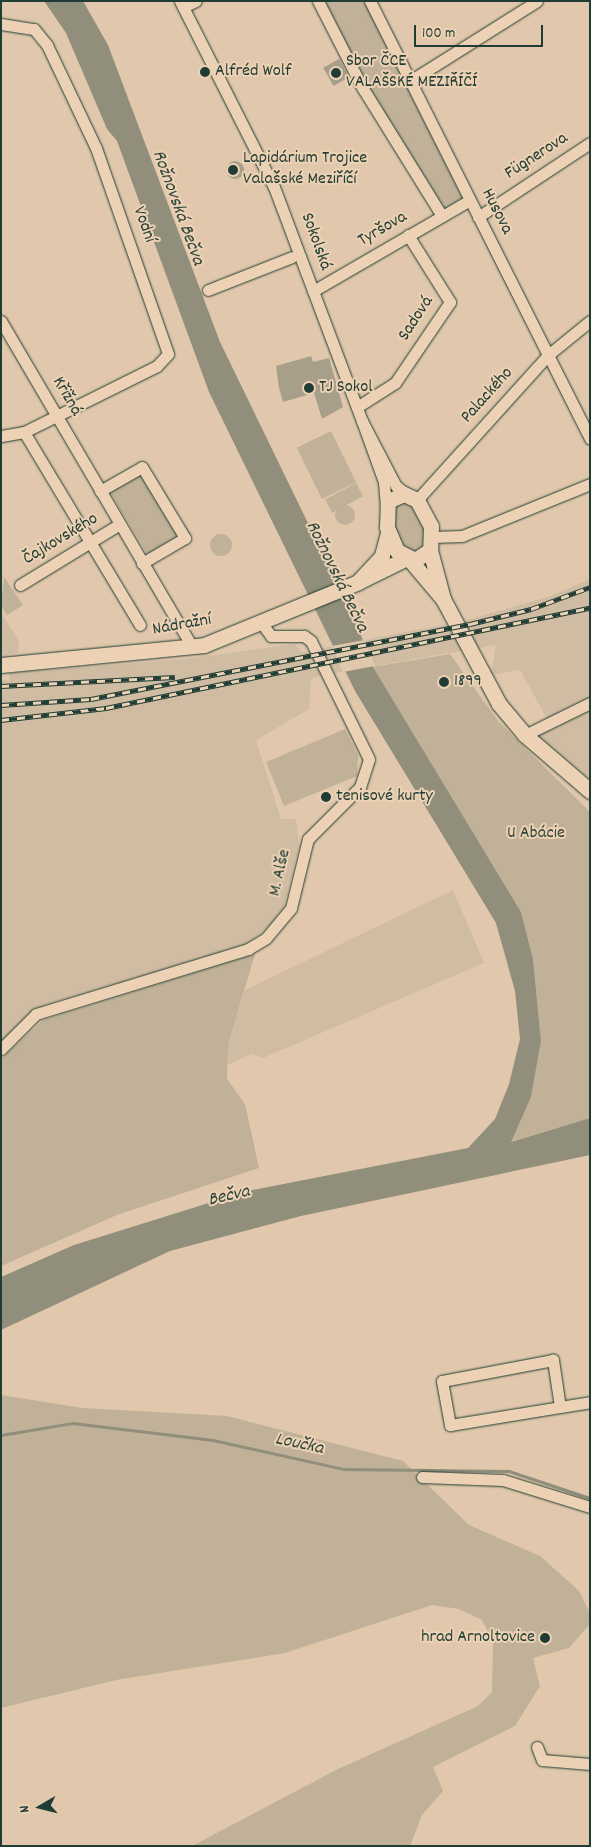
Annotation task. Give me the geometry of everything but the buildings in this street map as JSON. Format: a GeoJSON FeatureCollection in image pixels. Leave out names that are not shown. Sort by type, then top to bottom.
{"type":"FeatureCollection","features":[{"type":"Feature","properties":{"kind":"main road"},"geometry":{"type":"LineString","coordinates":[[386,506],[394,496],[413,498]]}},
{"type":"Feature","properties":{"kind":"main road","name":"Sokolská"},"geometry":{"type":"LineString","coordinates":[[413,498],[429,519],[431,544],[443,599],[474,662],[499,704],[525,735]]}},
{"type":"Feature","properties":{"kind":"main road","name":"Sokolská"},"geometry":{"type":"LineString","coordinates":[[386,506],[388,533],[443,599]]}},
{"type":"Feature","properties":{"kind":"main road","name":"Nádražní"},"geometry":{"type":"LineString","coordinates":[[355,583],[382,556],[388,533]]}},
{"type":"Feature","properties":{"kind":"main road"},"geometry":{"type":"LineString","coordinates":[[408,559],[431,544]]}},
{"type":"Feature","properties":{"kind":"main road","name":"Nádražní"},"geometry":{"type":"LineString","coordinates":[[1,665],[192,647],[298,607],[408,559]]}},
{"type":"Feature","properties":{"kind":"main road"},"geometry":{"type":"LineString","coordinates":[[525,735],[590,791]]}},
{"type":"Feature","properties":{"kind":"street"},"geometry":{"type":"LineString","coordinates":[[181,4],[196,1]]}},
{"type":"Feature","properties":{"kind":"street"},"geometry":{"type":"LineString","coordinates":[[318,1],[362,87],[442,216]]}},
{"type":"Feature","properties":{"kind":"street","name":"Husova"},"geometry":{"type":"LineString","coordinates":[[370,1],[590,438]]}},
{"type":"Feature","properties":{"kind":"street"},"geometry":{"type":"LineString","coordinates":[[410,81],[537,1]]}},
{"type":"Feature","properties":{"kind":"street","name":"Sokolská"},"geometry":{"type":"LineString","coordinates":[[181,4],[265,166],[384,482],[386,506]]}},
{"type":"Feature","properties":{"kind":"street","name":"Vodní"},"geometry":{"type":"LineString","coordinates":[[1,24],[34,29],[47,44],[96,148],[168,350],[162,363],[56,414],[24,432],[1,436]]}},
{"type":"Feature","properties":{"kind":"street","name":"Fügnerova"},"geometry":{"type":"LineString","coordinates":[[478,216],[590,143]]}},
{"type":"Feature","properties":{"kind":"street","name":"Tyršova"},"geometry":{"type":"LineString","coordinates":[[313,291],[470,200]]}},
{"type":"Feature","properties":{"kind":"street","name":"Sadová"},"geometry":{"type":"LineString","coordinates":[[357,408],[395,383],[450,302],[408,236]]}},
{"type":"Feature","properties":{"kind":"street"},"geometry":{"type":"LineString","coordinates":[[208,290],[292,257]]}},
{"type":"Feature","properties":{"kind":"street","name":"Křižná"},"geometry":{"type":"LineString","coordinates":[[1,321],[192,647]]}},
{"type":"Feature","properties":{"kind":"street","name":"Palackého"},"geometry":{"type":"LineString","coordinates":[[413,498],[548,355],[590,321]]}},
{"type":"Feature","properties":{"kind":"street","name":"Sokolská"},"geometry":{"type":"LineString","coordinates":[[362,421],[396,486],[413,498]]}},
{"type":"Feature","properties":{"kind":"street"},"geometry":{"type":"LineString","coordinates":[[24,432],[92,541],[140,625]]}},
{"type":"Feature","properties":{"kind":"street"},"geometry":{"type":"LineString","coordinates":[[100,491],[142,467],[185,538],[142,562]]}},
{"type":"Feature","properties":{"kind":"street"},"geometry":{"type":"LineString","coordinates":[[431,544],[462,536],[590,484]]}},
{"type":"Feature","properties":{"kind":"street","name":"Čajkovského"},"geometry":{"type":"LineString","coordinates":[[20,585],[120,524]]}},
{"type":"Feature","properties":{"kind":"street","name":"M. Alše"},"geometry":{"type":"LineString","coordinates":[[1,1049],[36,1014],[248,950],[266,938],[291,908],[308,839],[360,786],[368,775],[368,760],[310,641],[304,636],[271,636],[261,622]]}},
{"type":"Feature","properties":{"kind":"street"},"geometry":{"type":"LineString","coordinates":[[525,735],[590,703]]}},
{"type":"Feature","properties":{"kind":"street"},"geometry":{"type":"LineString","coordinates":[[560,1407],[553,1360],[442,1381],[450,1425],[560,1407],[590,1402]]}},
{"type":"Feature","properties":{"kind":"street"},"geometry":{"type":"LineString","coordinates":[[422,1477],[503,1480],[590,1507]]}},
{"type":"Feature","properties":{"kind":"street"},"geometry":{"type":"LineString","coordinates":[[537,1747],[542,1760],[590,1764]]}},
{"type":"Feature","properties":{"kind":"shaded area"},"geometry":{"type":"Polygon","coordinates":[[[590,579],[590,779],[538,736],[551,726],[520,670],[491,675],[496,645],[317,676],[311,679],[309,709],[256,740],[281,819],[296,819],[299,845],[284,908],[266,930],[242,946],[44,1005],[1,1044],[1,680],[9,681],[10,673],[185,659],[294,644],[302,652],[464,621],[551,596],[590,579]]]}},
{"type":"Feature","properties":{"kind":"shaded area"},"geometry":{"type":"Polygon","coordinates":[[[1,613],[19,641],[18,653],[1,655],[1,613]]]}},
{"type":"Feature","properties":{"kind":"shaded area"},"geometry":{"type":"Polygon","coordinates":[[[453,890],[484,963],[263,1058],[251,1054],[227,1065],[228,1045],[245,990],[453,890]]]}},
{"type":"Feature","properties":{"kind":"green space"},"geometry":{"type":"Polygon","coordinates":[[[319,1],[370,1],[470,200],[442,216],[319,1]]]}},
{"type":"Feature","properties":{"kind":"green space"},"geometry":{"type":"Polygon","coordinates":[[[331,431],[356,482],[322,499],[297,448],[331,431]]]}},
{"type":"Feature","properties":{"kind":"green space"},"geometry":{"type":"Polygon","coordinates":[[[141,470],[182,538],[149,557],[108,490],[141,470]]]}},
{"type":"Feature","properties":{"kind":"green space"},"geometry":{"type":"Polygon","coordinates":[[[356,483],[363,496],[332,513],[325,499],[356,483]]]}},
{"type":"Feature","properties":{"kind":"green space"},"geometry":{"type":"Polygon","coordinates":[[[405,502],[413,505],[424,527],[424,547],[416,553],[404,550],[394,531],[395,505],[405,502]]]}},
{"type":"Feature","properties":{"kind":"green space"},"geometry":{"type":"Polygon","coordinates":[[[345,505],[352,508],[355,515],[352,522],[345,525],[338,522],[335,515],[338,508],[345,505]]]}},
{"type":"Feature","properties":{"kind":"green space"},"geometry":{"type":"Polygon","coordinates":[[[221,534],[229,537],[232,545],[229,553],[221,556],[213,553],[210,545],[213,537],[221,534]]]}},
{"type":"Feature","properties":{"kind":"green space"},"geometry":{"type":"Polygon","coordinates":[[[4,577],[23,605],[7,615],[1,606],[4,577]]]}},
{"type":"Feature","properties":{"kind":"green space","name":"U Abácie"},"geometry":{"type":"Polygon","coordinates":[[[450,654],[498,721],[590,812],[590,1118],[510,1142],[531,1097],[541,1041],[533,959],[521,912],[373,667],[450,654]]]}},
{"type":"Feature","properties":{"kind":"green space"},"geometry":{"type":"Polygon","coordinates":[[[345,729],[358,755],[357,776],[284,806],[266,762],[345,729]]]}},
{"type":"Feature","properties":{"kind":"green space"},"geometry":{"type":"Polygon","coordinates":[[[255,954],[228,1045],[227,1079],[245,1104],[259,1168],[117,1215],[1,1266],[1,1059],[43,1020],[255,954]]]}},
{"type":"Feature","properties":{"kind":"green space"},"geometry":{"type":"Polygon","coordinates":[[[1,1395],[82,1408],[227,1416],[403,1461],[469,1525],[540,1556],[579,1591],[590,1613],[590,1624],[569,1648],[533,1658],[540,1686],[515,1726],[433,1767],[443,1791],[422,1815],[410,1846],[192,1846],[338,1769],[478,1706],[492,1692],[493,1641],[482,1620],[459,1609],[432,1605],[285,1653],[116,1680],[1,1708],[1,1395]]]}},
{"type":"Feature","properties":{"kind":"water","name":"Bečva"},"geometry":{"type":"Polygon","coordinates":[[[44,1],[83,1],[108,45],[220,342],[356,622],[373,667],[521,912],[533,959],[541,1041],[531,1097],[511,1142],[590,1118],[590,1155],[301,1216],[170,1251],[1,1330],[1,1277],[74,1245],[247,1191],[468,1148],[495,1119],[509,1084],[520,1039],[515,991],[496,923],[355,691],[209,392],[117,141],[107,129],[66,33],[44,1]]]}},
{"type":"Feature","properties":{"kind":"pier"},"geometry":{"type":"Polygon","coordinates":[[[365,640],[375,666],[343,672],[332,646],[365,640]]]}},
{"type":"Feature","properties":{"kind":"waterway","name":"Loučka"},"geometry":{"type":"LineString","coordinates":[[1,1435],[73,1423],[213,1440],[344,1469],[509,1471],[590,1498]]}},
{"type":"Feature","properties":{"kind":"railway"},"geometry":{"type":"LineString","coordinates":[[1,705],[91,699],[470,624],[531,609],[590,587]]}},
{"type":"Feature","properties":{"kind":"railway"},"geometry":{"type":"LineString","coordinates":[[1,720],[106,708],[590,608]]}},
{"type":"Feature","properties":{"kind":"railway"},"geometry":{"type":"LineString","coordinates":[[1,686],[175,677]]}},
{"type":"Feature","properties":{"kind":"place","name":"Alfréd Wolf"},"geometry":{"type":"Point","coordinates":[205,72]}},
{"type":"Feature","properties":{"kind":"place","name":"Sbor ČCE VALAŠSKÉ MEZIŘÍČÍ"},"geometry":{"type":"Point","coordinates":[336,73]}},
{"type":"Feature","properties":{"kind":"place","name":"Lapidárium Trojice Valašské Meziříčí"},"geometry":{"type":"Point","coordinates":[233,170]}},
{"type":"Feature","properties":{"kind":"place","name":"TJ Sokol"},"geometry":{"type":"Point","coordinates":[309,388]}},
{"type":"Feature","properties":{"kind":"place","name":"1899"},"geometry":{"type":"Point","coordinates":[444,682]}},
{"type":"Feature","properties":{"kind":"place","name":"tenisové kurty"},"geometry":{"type":"Point","coordinates":[326,797]}},
{"type":"Feature","properties":{"kind":"place","name":"hrad Arnoltovice"},"geometry":{"type":"Point","coordinates":[545,1638]}},
{"type":"Feature","properties":{"kind":"water label","name":"Rožnovská Bečva"},"geometry":{"type":"Point","coordinates":[177,208]}},
{"type":"Feature","properties":{"kind":"water label","name":"Rožnovská Bečva"},"geometry":{"type":"Point","coordinates":[336,577]}}]}
